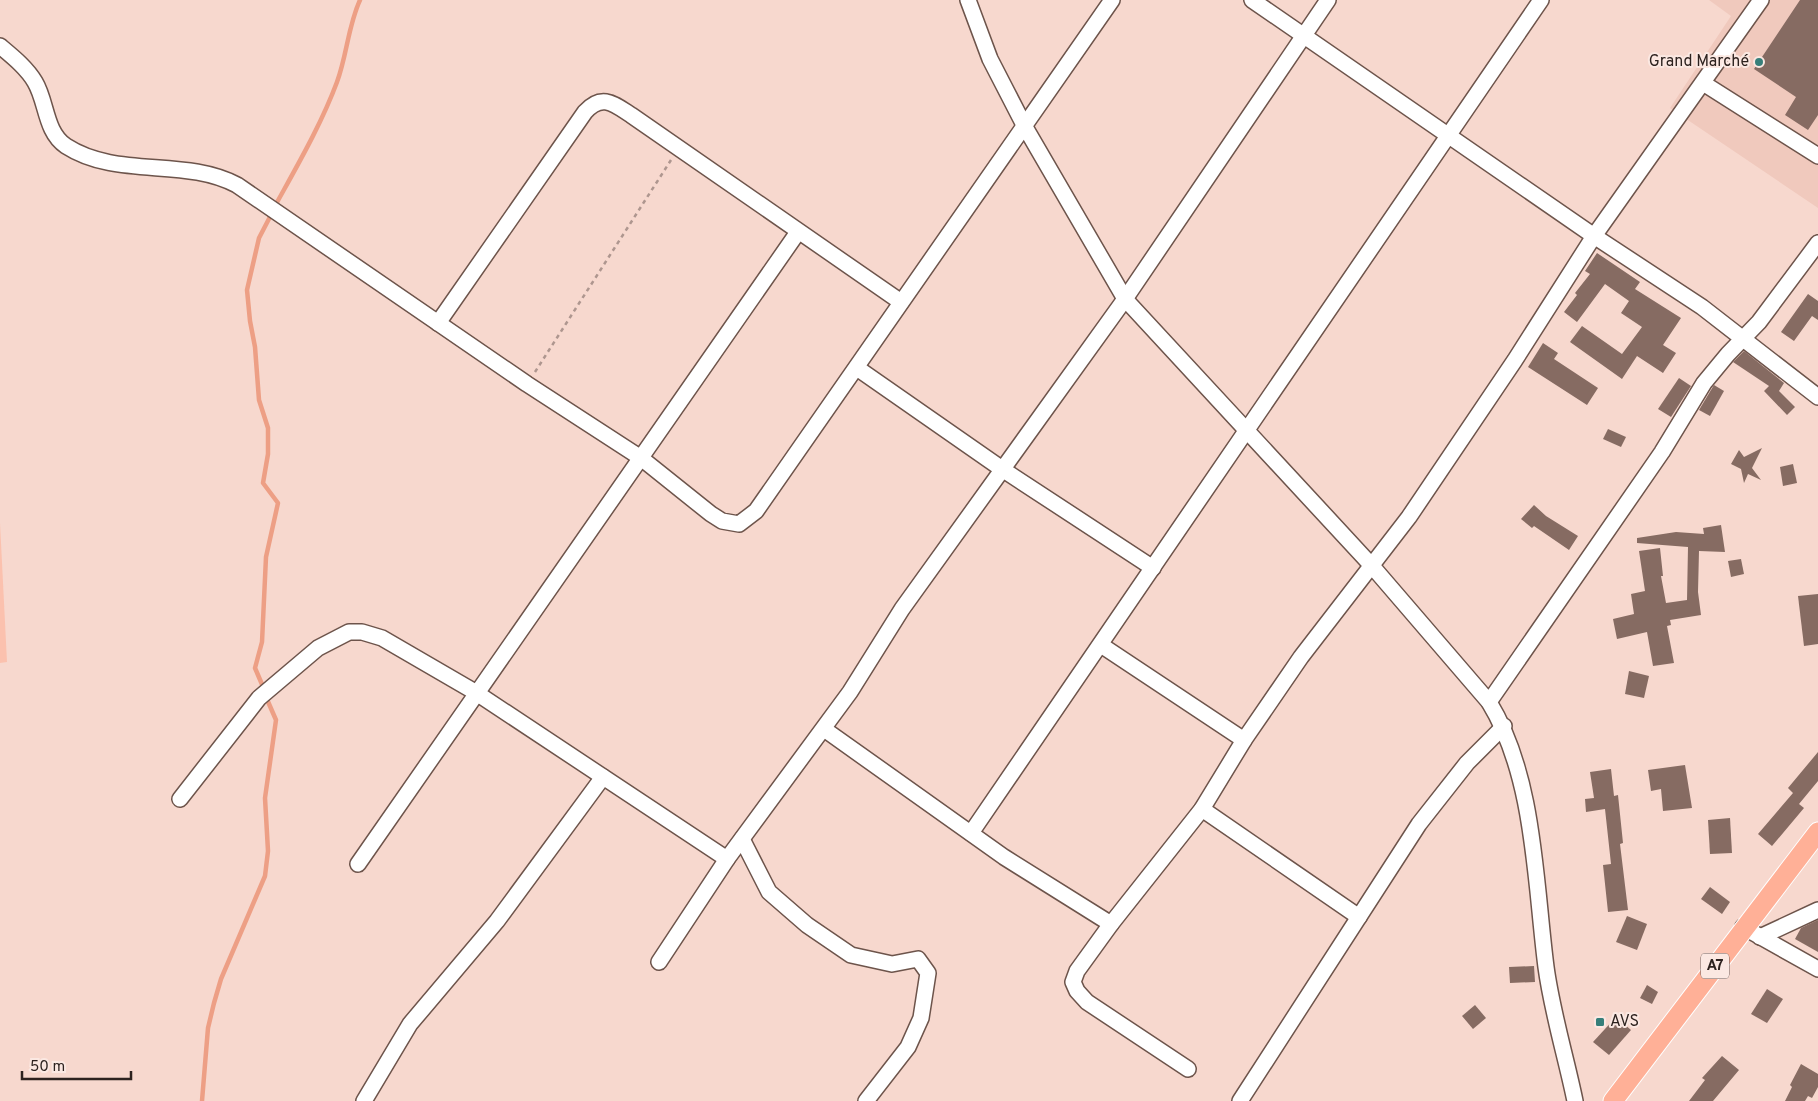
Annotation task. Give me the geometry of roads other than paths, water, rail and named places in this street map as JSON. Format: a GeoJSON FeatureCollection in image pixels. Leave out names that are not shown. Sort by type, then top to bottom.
{"type":"FeatureCollection","features":[{"type":"Feature","properties":{"kind":"main road","name":"A7"},"geometry":{"type":"LineString","coordinates":[[1613,1101],[1818,832]]}},
{"type":"Feature","properties":{"kind":"street"},"geometry":{"type":"LineString","coordinates":[[968,0],[990,59],[1024,127],[1125,299],[1248,429],[1372,566],[1489,702],[1504,726],[1528,813],[1546,970],[1576,1101]]}},
{"type":"Feature","properties":{"kind":"street"},"geometry":{"type":"LineString","coordinates":[[0,46],[36,82],[53,131],[65,146],[84,155],[113,163],[193,171],[226,179],[280,212],[527,384],[641,458],[711,514],[722,521],[739,524],[756,511],[1112,0]]}},
{"type":"Feature","properties":{"kind":"street"},"geometry":{"type":"LineString","coordinates":[[1252,0],[1594,236],[1702,307],[1818,397]]}},
{"type":"Feature","properties":{"kind":"street"},"geometry":{"type":"LineString","coordinates":[[659,962],[727,859],[824,729],[902,608],[1125,299],[1328,0]]}},
{"type":"Feature","properties":{"kind":"street"},"geometry":{"type":"LineString","coordinates":[[972,833],[1541,0]]}},
{"type":"Feature","properties":{"kind":"street"},"geometry":{"type":"LineString","coordinates":[[1188,1069],[1087,1002],[1077,992],[1073,982],[1077,971],[1111,924],[1202,809],[1244,740],[1300,657],[1409,517],[1515,360],[1594,236],[1703,83],[1756,2]]}},
{"type":"Feature","properties":{"kind":"street"},"geometry":{"type":"LineString","coordinates":[[1703,83],[1818,156]]}},
{"type":"Feature","properties":{"kind":"street"},"geometry":{"type":"LineString","coordinates":[[438,323],[585,112],[591,106],[602,102],[611,102],[901,302]]}},
{"type":"Feature","properties":{"kind":"street"},"geometry":{"type":"LineString","coordinates":[[358,864],[475,692],[798,232]]}},
{"type":"Feature","properties":{"kind":"street"},"geometry":{"type":"LineString","coordinates":[[1489,702],[1662,452],[1704,383],[1759,322],[1818,243]]}},
{"type":"Feature","properties":{"kind":"street"},"geometry":{"type":"LineString","coordinates":[[857,368],[1002,469],[1153,568]]}},
{"type":"Feature","properties":{"kind":"street"},"geometry":{"type":"LineString","coordinates":[[180,799],[259,698],[308,656],[348,632],[362,632],[382,638],[475,692],[727,859]]}},
{"type":"Feature","properties":{"kind":"street"},"geometry":{"type":"LineString","coordinates":[[1101,645],[1244,740]]}},
{"type":"Feature","properties":{"kind":"street"},"geometry":{"type":"LineString","coordinates":[[1240,1101],[1420,824],[1446,789],[1504,726]]}},
{"type":"Feature","properties":{"kind":"street"},"geometry":{"type":"LineString","coordinates":[[824,729],[1004,857],[1111,924]]}},
{"type":"Feature","properties":{"kind":"street"},"geometry":{"type":"LineString","coordinates":[[364,1101],[410,1024],[491,928],[603,777]]}},
{"type":"Feature","properties":{"kind":"street"},"geometry":{"type":"LineString","coordinates":[[1202,809],[1359,918]]}},
{"type":"Feature","properties":{"kind":"street"},"geometry":{"type":"LineString","coordinates":[[742,839],[769,892],[807,925],[851,954],[892,964],[918,960],[928,973],[921,1018],[908,1047],[866,1101]]}},
{"type":"Feature","properties":{"kind":"street"},"geometry":{"type":"LineString","coordinates":[[1760,936],[1818,910]]}},
{"type":"Feature","properties":{"kind":"street"},"geometry":{"type":"LineString","coordinates":[[1743,928],[1818,969]]}},
{"type":"Feature","properties":{"kind":"waterway"},"geometry":{"type":"LineString","coordinates":[[275,206],[331,98],[360,0]]}},
{"type":"Feature","properties":{"kind":"waterway"},"geometry":{"type":"LineString","coordinates":[[264,689],[255,668],[262,642],[266,557],[278,503],[263,483],[268,454],[268,428],[259,400],[255,347],[247,290],[259,238],[272,213]]}},
{"type":"Feature","properties":{"kind":"waterway"},"geometry":{"type":"LineString","coordinates":[[202,1101],[208,1028],[214,1003],[221,979],[265,876],[268,851],[265,798],[276,720],[266,697]]}},
{"type":"Feature","properties":{"kind":"place","name":"Grand Marché"},"geometry":{"type":"Point","coordinates":[1759,62]}},
{"type":"Feature","properties":{"kind":"place","name":"AVS"},"geometry":{"type":"Point","coordinates":[1600,1022]}}]}
